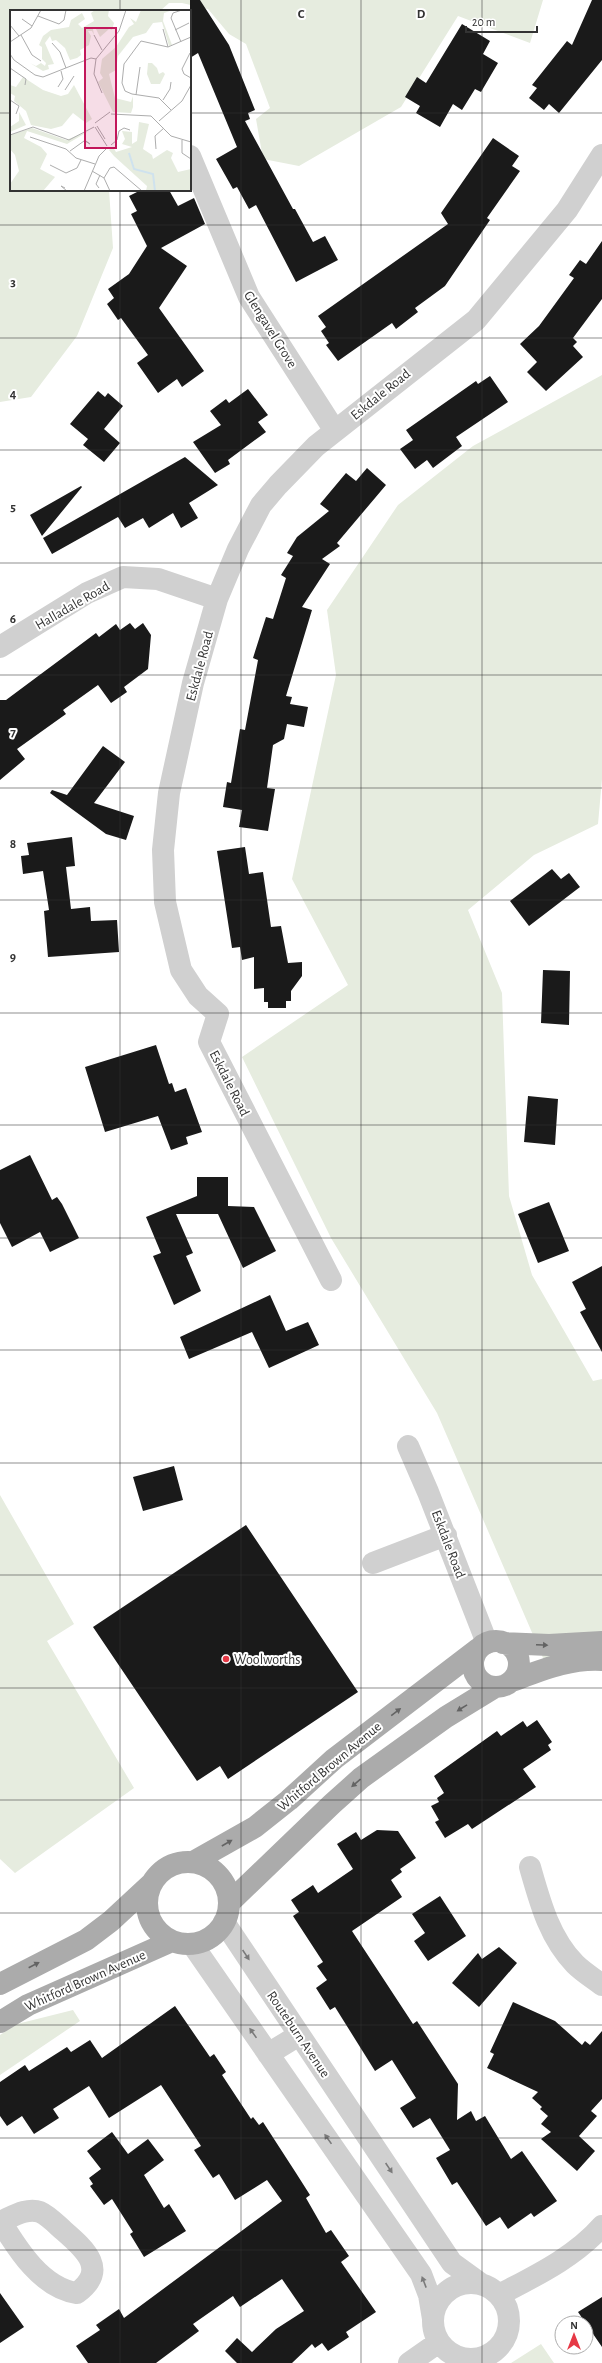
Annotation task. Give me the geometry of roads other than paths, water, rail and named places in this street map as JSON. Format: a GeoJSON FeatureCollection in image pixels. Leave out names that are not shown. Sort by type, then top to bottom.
{"type":"FeatureCollection","features":[{"type":"Feature","properties":{"kind":"main road"},"geometry":{"type":"LineString","coordinates":[[490,1645],[510,1646],[518,1657],[518,1670],[503,1684],[482,1683],[476,1675],[473,1662],[490,1645],[548,1645],[602,1642]]}},
{"type":"Feature","properties":{"kind":"main road","name":"Whitford Brown Avenue"},"geometry":{"type":"LineString","coordinates":[[193,1862],[254,1827],[289,1800],[334,1759],[490,1645]]}},
{"type":"Feature","properties":{"kind":"main road"},"geometry":{"type":"LineString","coordinates":[[152,1882],[147,1895],[148,1916],[160,1933],[182,1942],[211,1937],[250,1881],[361,1778],[446,1717],[503,1684],[552,1666],[587,1659],[602,1660]]}},
{"type":"Feature","properties":{"kind":"main road"},"geometry":{"type":"LineString","coordinates":[[0,1984],[86,1940],[111,1921],[152,1882],[160,1871],[172,1864],[193,1862],[206,1866],[221,1878],[227,1890],[227,1913]]}},
{"type":"Feature","properties":{"kind":"main road","name":"Whitford Brown Avenue"},"geometry":{"type":"LineString","coordinates":[[0,2022],[28,2005],[182,1942]]}},
{"type":"Feature","properties":{"kind":"street","name":"Eskdale Road"},"geometry":{"type":"LineString","coordinates":[[332,1280],[209,1042],[218,1014],[198,996],[181,970],[165,902],[163,850],[169,793],[193,683],[217,598],[238,549],[261,506],[278,485],[316,446],[476,320],[566,210],[602,155]]}},
{"type":"Feature","properties":{"kind":"street","name":"Glengavel Grove"},"geometry":{"type":"LineString","coordinates":[[191,158],[248,297],[335,431]]}},
{"type":"Feature","properties":{"kind":"street","name":"Halladale Road"},"geometry":{"type":"LineString","coordinates":[[0,648],[87,593],[123,577],[158,579],[217,598]]}},
{"type":"Feature","properties":{"kind":"street","name":"Eskdale Road"},"geometry":{"type":"LineString","coordinates":[[408,1446],[446,1535],[490,1645]]}},
{"type":"Feature","properties":{"kind":"street"},"geometry":{"type":"LineString","coordinates":[[373,1563],[446,1535]]}},
{"type":"Feature","properties":{"kind":"street"},"geometry":{"type":"LineString","coordinates":[[530,1867],[543,1913],[558,1942],[576,1964],[602,1985]]}},
{"type":"Feature","properties":{"kind":"street","name":"Routeburn Avenue"},"geometry":{"type":"LineString","coordinates":[[227,1913],[299,2034],[452,2263],[490,2290],[508,2311],[508,2331],[502,2344],[491,2354],[472,2359],[463,2358],[454,2355],[439,2342]]}},
{"type":"Feature","properties":{"kind":"street"},"geometry":{"type":"LineString","coordinates":[[182,1942],[268,2054],[421,2274],[429,2295],[434,2331],[439,2342],[409,2363]]}},
{"type":"Feature","properties":{"kind":"street"},"geometry":{"type":"LineString","coordinates":[[268,2054],[299,2034]]}},
{"type":"Feature","properties":{"kind":"street"},"geometry":{"type":"LineString","coordinates":[[345,2164],[374,2146]]}},
{"type":"Feature","properties":{"kind":"street"},"geometry":{"type":"LineString","coordinates":[[433,2319],[436,2306],[449,2290],[468,2283],[490,2290],[548,2269],[593,2237],[602,2226]]}},
{"type":"Feature","properties":{"kind":"place","name":"Woolworths"},"geometry":{"type":"Point","coordinates":[226,1659]}}]}
